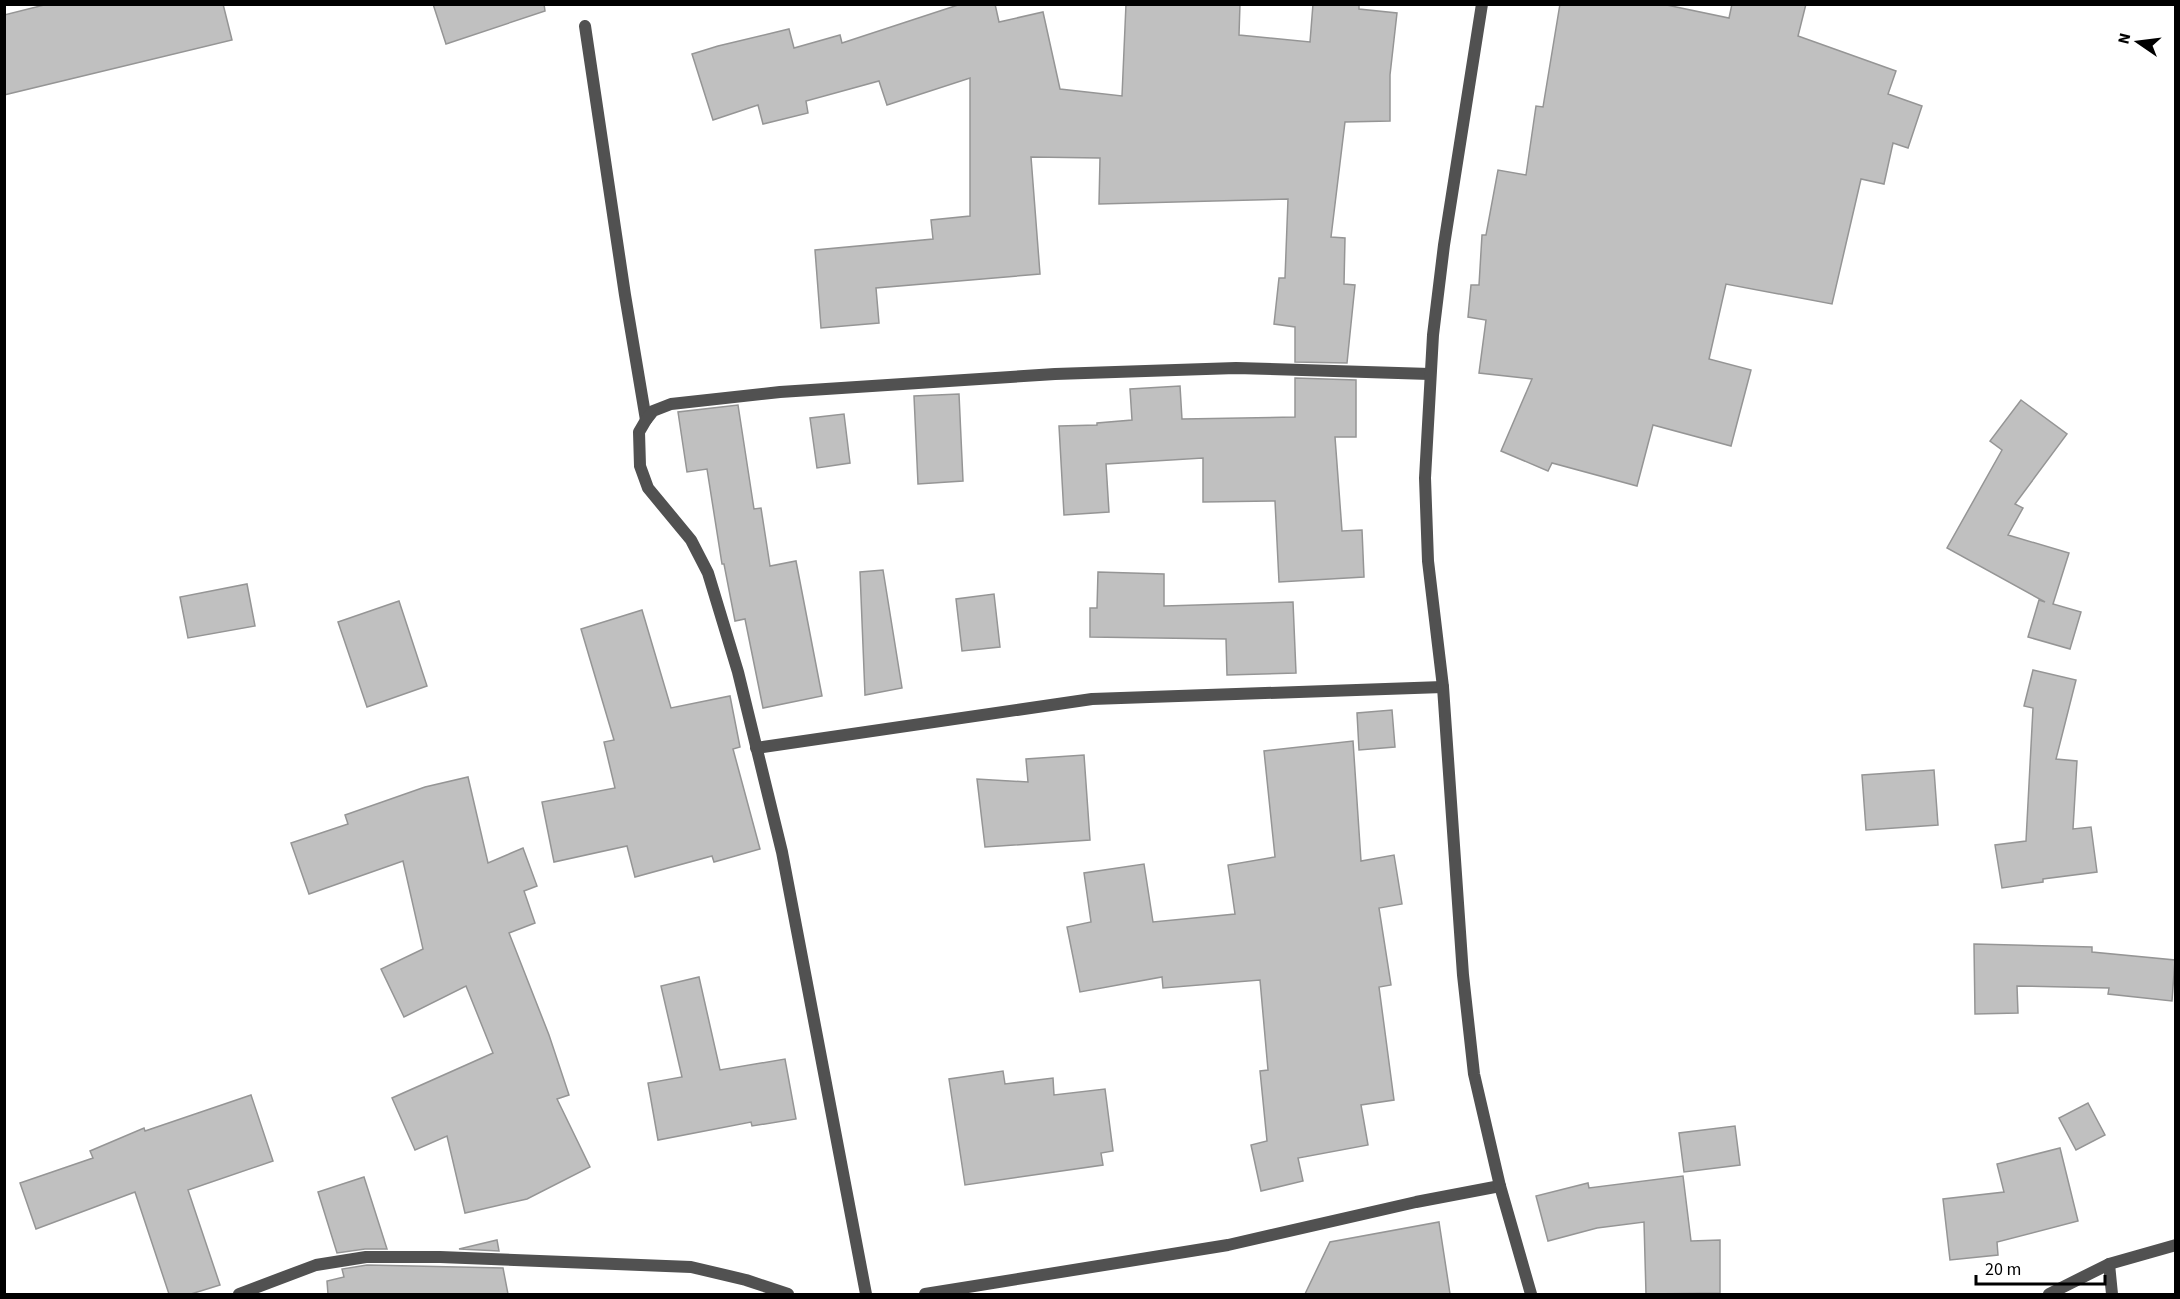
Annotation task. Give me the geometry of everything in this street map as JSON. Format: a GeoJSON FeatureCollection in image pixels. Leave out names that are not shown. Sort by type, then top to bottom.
{"type":"FeatureCollection","features":[{"type":"Feature","properties":{"kind":"street"},"geometry":{"type":"LineString","coordinates":[[1482,4],[1444,244],[1430,374],[1425,490],[1428,561],[1443,687],[1464,986],[1474,1074],[1500,1186],[1531,1294]]}},
{"type":"Feature","properties":{"kind":"street"},"geometry":{"type":"LineString","coordinates":[[585,26],[646,420]]}},
{"type":"Feature","properties":{"kind":"street"},"geometry":{"type":"LineString","coordinates":[[866,1294],[784,864],[738,672],[708,573],[691,540],[648,488],[640,466],[639,432],[646,420],[653,411],[671,404],[780,392],[1055,374],[1236,368],[1430,374]]}},
{"type":"Feature","properties":{"kind":"street"},"geometry":{"type":"LineString","coordinates":[[756,748],[1092,699],[1443,687]]}},
{"type":"Feature","properties":{"kind":"street"},"geometry":{"type":"LineString","coordinates":[[925,1294],[1228,1245],[1416,1202],[1500,1186]]}},
{"type":"Feature","properties":{"kind":"street"},"geometry":{"type":"LineString","coordinates":[[2049,1294],[2109,1264],[2175,1245]]}},
{"type":"Feature","properties":{"kind":"street"},"geometry":{"type":"LineString","coordinates":[[239,1294],[316,1265],[366,1257],[440,1257],[691,1267],[746,1280],[788,1294]]}},
{"type":"Feature","properties":{"kind":"street"},"geometry":{"type":"LineString","coordinates":[[2109,1264],[2112,1294]]}},
{"type":"Feature","properties":{"kind":"building"},"geometry":{"type":"Polygon","coordinates":[[[48,4],[223,4],[232,40],[4,95],[4,15],[48,4]]]}},
{"type":"Feature","properties":{"kind":"building"},"geometry":{"type":"Polygon","coordinates":[[[433,4],[544,4],[545,11],[446,44],[433,4]]]}},
{"type":"Feature","properties":{"kind":"building"},"geometry":{"type":"Polygon","coordinates":[[[961,4],[995,4],[999,22],[1043,12],[1060,89],[1122,96],[1126,4],[1240,4],[1239,35],[1310,42],[1313,4],[1359,4],[1359,9],[1397,13],[1390,75],[1390,121],[1345,122],[1331,237],[1345,238],[1344,284],[1355,285],[1347,363],[1295,362],[1295,327],[1274,324],[1279,278],[1285,278],[1288,199],[1099,204],[1100,158],[1031,157],[1040,274],[876,288],[879,323],[821,328],[815,250],[933,239],[931,220],[970,216],[970,78],[887,105],[879,81],[806,101],[808,113],[763,124],[758,105],[713,120],[692,54],[789,29],[794,48],[840,35],[842,43],[961,4]]]}},
{"type":"Feature","properties":{"kind":"building"},"geometry":{"type":"Polygon","coordinates":[[[1560,4],[1662,4],[1729,18],[1732,4],[1806,4],[1798,36],[1896,71],[1888,94],[1922,106],[1908,148],[1893,143],[1884,184],[1861,179],[1832,304],[1726,284],[1709,359],[1751,370],[1731,446],[1653,425],[1637,486],[1552,463],[1548,471],[1501,451],[1532,379],[1479,373],[1486,320],[1468,317],[1471,285],[1479,285],[1482,235],[1486,235],[1498,170],[1526,175],[1536,106],[1543,107],[1560,4]]]}},
{"type":"Feature","properties":{"kind":"building"},"geometry":{"type":"Polygon","coordinates":[[[1295,378],[1356,380],[1356,437],[1335,437],[1342,531],[1362,530],[1364,577],[1279,582],[1275,501],[1203,502],[1203,458],[1106,464],[1109,512],[1064,515],[1059,426],[1097,425],[1097,423],[1132,420],[1130,389],[1180,386],[1182,419],[1295,417],[1295,378]]]}},
{"type":"Feature","properties":{"kind":"building"},"geometry":{"type":"Polygon","coordinates":[[[959,394],[963,481],[918,484],[914,396],[959,394]]]}},
{"type":"Feature","properties":{"kind":"building"},"geometry":{"type":"Polygon","coordinates":[[[2021,400],[2067,434],[2015,504],[2023,508],[2008,535],[2069,553],[2053,604],[2081,612],[2070,649],[2028,637],[2039,600],[2045,602],[1947,548],[2002,450],[1990,441],[2021,400]]]}},
{"type":"Feature","properties":{"kind":"building"},"geometry":{"type":"Polygon","coordinates":[[[738,405],[754,509],[761,508],[770,566],[796,561],[822,696],[763,708],[745,619],[735,621],[724,564],[722,564],[707,469],[687,472],[678,412],[738,405]]]}},
{"type":"Feature","properties":{"kind":"building"},"geometry":{"type":"Polygon","coordinates":[[[844,414],[850,463],[817,468],[810,418],[844,414]]]}},
{"type":"Feature","properties":{"kind":"building"},"geometry":{"type":"Polygon","coordinates":[[[883,570],[902,688],[865,695],[860,572],[883,570]]]}},
{"type":"Feature","properties":{"kind":"building"},"geometry":{"type":"Polygon","coordinates":[[[1098,572],[1164,574],[1164,606],[1293,602],[1296,673],[1227,675],[1226,639],[1090,637],[1090,608],[1097,608],[1098,572]]]}},
{"type":"Feature","properties":{"kind":"building"},"geometry":{"type":"Polygon","coordinates":[[[247,584],[255,626],[188,638],[180,597],[247,584]]]}},
{"type":"Feature","properties":{"kind":"building"},"geometry":{"type":"Polygon","coordinates":[[[994,594],[1000,647],[962,651],[956,599],[994,594]]]}},
{"type":"Feature","properties":{"kind":"building"},"geometry":{"type":"Polygon","coordinates":[[[399,601],[427,686],[367,707],[338,622],[399,601]]]}},
{"type":"Feature","properties":{"kind":"building"},"geometry":{"type":"Polygon","coordinates":[[[642,610],[671,708],[730,696],[740,747],[733,749],[760,849],[714,862],[712,856],[635,877],[627,846],[554,862],[542,802],[615,788],[604,742],[614,740],[581,629],[642,610]]]}},
{"type":"Feature","properties":{"kind":"building"},"geometry":{"type":"Polygon","coordinates":[[[2033,670],[2076,680],[2056,759],[2077,761],[2073,829],[2091,827],[2097,872],[2043,879],[2043,882],[2002,888],[1995,845],[2026,841],[2033,708],[2024,706],[2033,670]]]}},
{"type":"Feature","properties":{"kind":"building"},"geometry":{"type":"Polygon","coordinates":[[[1392,710],[1395,747],[1359,750],[1357,713],[1392,710]]]}},
{"type":"Feature","properties":{"kind":"building"},"geometry":{"type":"Polygon","coordinates":[[[1353,741],[1361,861],[1394,855],[1402,904],[1379,908],[1391,985],[1379,987],[1394,1100],[1361,1105],[1368,1145],[1298,1158],[1303,1181],[1261,1191],[1251,1145],[1267,1141],[1260,1071],[1268,1070],[1260,980],[1163,988],[1162,977],[1080,992],[1067,927],[1091,922],[1084,873],[1144,864],[1153,922],[1235,914],[1228,865],[1275,857],[1264,751],[1353,741]]]}},
{"type":"Feature","properties":{"kind":"building"},"geometry":{"type":"Polygon","coordinates":[[[1084,755],[1090,840],[985,847],[977,779],[1028,782],[1026,759],[1084,755]]]}},
{"type":"Feature","properties":{"kind":"building"},"geometry":{"type":"Polygon","coordinates":[[[1934,770],[1938,825],[1866,830],[1862,775],[1934,770]]]}},
{"type":"Feature","properties":{"kind":"building"},"geometry":{"type":"Polygon","coordinates":[[[468,777],[488,863],[523,848],[537,886],[524,891],[535,923],[509,933],[549,1035],[569,1095],[557,1099],[590,1167],[527,1199],[465,1213],[447,1136],[415,1150],[392,1098],[493,1053],[466,986],[404,1017],[381,969],[423,949],[403,861],[309,894],[291,843],[348,824],[345,815],[425,787],[468,777]]]}},
{"type":"Feature","properties":{"kind":"building"},"geometry":{"type":"Polygon","coordinates":[[[1974,944],[2092,947],[2092,952],[2175,960],[2172,1001],[2108,994],[2109,988],[2017,986],[2018,1013],[1975,1014],[1974,944]]]}},
{"type":"Feature","properties":{"kind":"building"},"geometry":{"type":"Polygon","coordinates":[[[699,977],[720,1070],[785,1059],[796,1119],[752,1126],[751,1122],[658,1140],[648,1083],[682,1077],[661,986],[699,977]]]}},
{"type":"Feature","properties":{"kind":"building"},"geometry":{"type":"Polygon","coordinates":[[[1003,1071],[1005,1084],[1053,1078],[1054,1095],[1105,1089],[1113,1151],[1101,1153],[1103,1165],[965,1185],[949,1079],[1003,1071]]]}},
{"type":"Feature","properties":{"kind":"building"},"geometry":{"type":"Polygon","coordinates":[[[251,1095],[273,1161],[188,1190],[220,1285],[191,1294],[169,1294],[135,1192],[36,1229],[20,1183],[93,1158],[90,1151],[144,1128],[145,1131],[251,1095]]]}},
{"type":"Feature","properties":{"kind":"building"},"geometry":{"type":"Polygon","coordinates":[[[2088,1103],[2105,1135],[2076,1150],[2059,1118],[2088,1103]]]}},
{"type":"Feature","properties":{"kind":"building"},"geometry":{"type":"Polygon","coordinates":[[[1735,1126],[1740,1165],[1684,1172],[1679,1133],[1735,1126]]]}},
{"type":"Feature","properties":{"kind":"building"},"geometry":{"type":"Polygon","coordinates":[[[2060,1148],[2078,1221],[1997,1242],[1998,1255],[1950,1260],[1943,1199],[2004,1192],[1997,1164],[2060,1148]]]}},
{"type":"Feature","properties":{"kind":"building"},"geometry":{"type":"Polygon","coordinates":[[[1683,1176],[1691,1241],[1720,1240],[1720,1293],[1646,1294],[1644,1222],[1597,1228],[1548,1241],[1536,1196],[1588,1183],[1589,1188],[1683,1176]]]}},
{"type":"Feature","properties":{"kind":"building"},"geometry":{"type":"Polygon","coordinates":[[[364,1177],[387,1249],[337,1253],[318,1192],[364,1177]]]}},
{"type":"Feature","properties":{"kind":"building"},"geometry":{"type":"Polygon","coordinates":[[[1439,1222],[1450,1294],[1305,1294],[1330,1242],[1439,1222]]]}},
{"type":"Feature","properties":{"kind":"building"},"geometry":{"type":"Polygon","coordinates":[[[497,1240],[499,1251],[459,1249],[497,1240]]]}},
{"type":"Feature","properties":{"kind":"building"},"geometry":{"type":"Polygon","coordinates":[[[367,1265],[503,1268],[508,1294],[328,1294],[327,1281],[344,1277],[342,1269],[367,1265]]]}}]}
